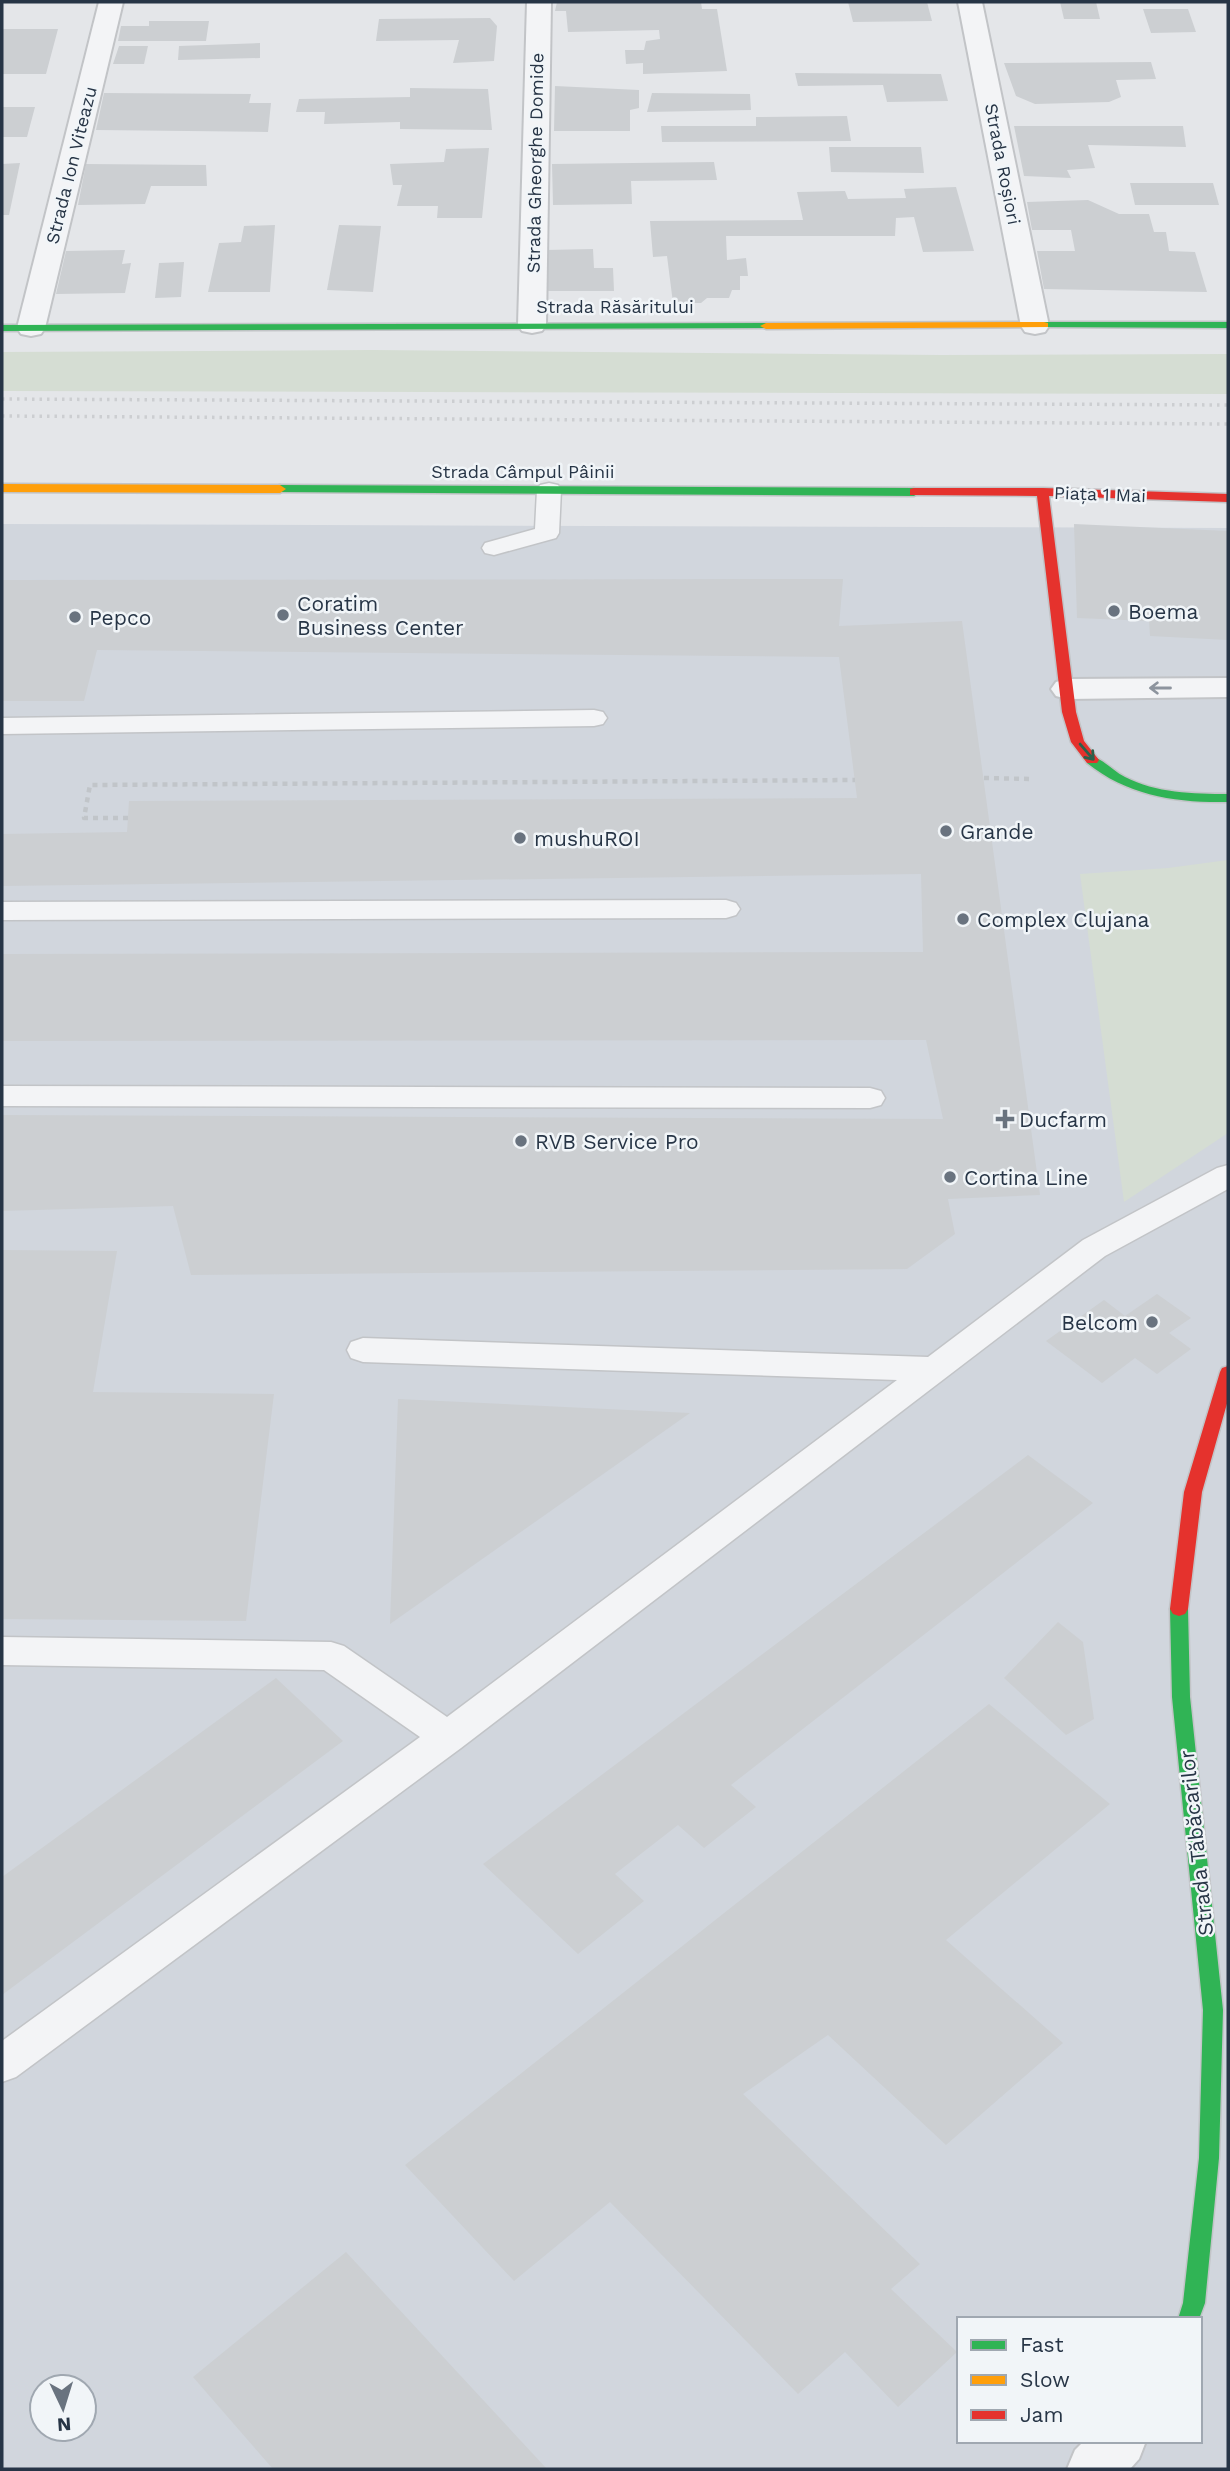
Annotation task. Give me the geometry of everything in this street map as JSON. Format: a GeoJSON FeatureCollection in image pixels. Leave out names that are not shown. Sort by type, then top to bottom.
{"type":"FeatureCollection","features":[{"type":"Feature","properties":{"kind":"street","name":"Strada Ion Viteazu"},"geometry":{"type":"LineString","coordinates":[[31,328],[111,2]]}},
{"type":"Feature","properties":{"kind":"street","name":"Strada Gheorghe Domide"},"geometry":{"type":"LineString","coordinates":[[532,325],[539,2]]}},
{"type":"Feature","properties":{"kind":"street","name":"Strada Roșiori"},"geometry":{"type":"LineString","coordinates":[[970,2],[1035,326]]}},
{"type":"Feature","properties":{"kind":"street","name":"Strada Răsăritului"},"geometry":{"type":"LineString","coordinates":[[2,328],[1228,325]]}},
{"type":"Feature","properties":{"kind":"street","name":"Strada Câmpul Pâinii"},"geometry":{"type":"LineString","coordinates":[[2,488],[1043,492]]}},
{"type":"Feature","properties":{"kind":"street","name":"Piața 1 Mai"},"geometry":{"type":"LineString","coordinates":[[1228,498],[1043,492],[1067,689],[1076,738],[1086,754],[1105,770],[1146,789],[1185,797],[1228,798]]}},
{"type":"Feature","properties":{"kind":"street"},"geometry":{"type":"LineString","coordinates":[[1067,689],[1228,688]]}},
{"type":"Feature","properties":{"kind":"street","name":"Strada Tăbăcarilor"},"geometry":{"type":"LineString","coordinates":[[1189,2317],[1194,2303],[1209,2158],[1213,2010],[1181,1697],[1179,1597],[1193,1492],[1228,1372]]}},
{"type":"Feature","properties":{"kind":"street"},"geometry":{"type":"LineString","coordinates":[[1094,2469],[1118,2443]]}},
{"type":"Feature","properties":{"kind":"lane"},"geometry":{"type":"LineString","coordinates":[[494,548],[547,533],[549,490]]}},
{"type":"Feature","properties":{"kind":"lane"},"geometry":{"type":"LineString","coordinates":[[2,726],[593,718]]}},
{"type":"Feature","properties":{"kind":"lane"},"geometry":{"type":"LineString","coordinates":[[2,911],[726,909]]}},
{"type":"Feature","properties":{"kind":"lane"},"geometry":{"type":"LineString","coordinates":[[2,1096],[870,1098]]}},
{"type":"Feature","properties":{"kind":"lane"},"geometry":{"type":"LineString","coordinates":[[2,2064],[448,1737],[1094,1248],[1228,1176]]}},
{"type":"Feature","properties":{"kind":"lane"},"geometry":{"type":"LineString","coordinates":[[363,1350],[936,1369]]}},
{"type":"Feature","properties":{"kind":"lane"},"geometry":{"type":"LineString","coordinates":[[2,1651],[331,1656],[448,1737]]}},
{"type":"Feature","properties":{"kind":"path"},"geometry":{"type":"LineString","coordinates":[[984,778],[1032,779]]}},
{"type":"Feature","properties":{"kind":"path"},"geometry":{"type":"LineString","coordinates":[[128,818],[84,818],[90,785],[855,780]]}},
{"type":"Feature","properties":{"kind":"shaded area"},"geometry":{"type":"Polygon","coordinates":[[[372,350],[941,355],[1228,354],[1228,394],[2,391],[2,352],[372,350]]]}},
{"type":"Feature","properties":{"kind":"shaded area"},"geometry":{"type":"Polygon","coordinates":[[[2,524],[1228,528],[1228,2469],[2,2469],[2,524]]]}},
{"type":"Feature","properties":{"kind":"shaded area"},"geometry":{"type":"Polygon","coordinates":[[[1228,860],[1228,1133],[1124,1202],[1080,874],[1168,868],[1228,860]]]}},
{"type":"Feature","properties":{"kind":"building"},"geometry":{"type":"Polygon","coordinates":[[[557,2],[701,2],[702,9],[717,9],[727,71],[643,74],[643,63],[626,64],[625,50],[644,50],[646,41],[660,39],[659,30],[568,32],[566,11],[555,11],[557,2]]]}},
{"type":"Feature","properties":{"kind":"building"},"geometry":{"type":"Polygon","coordinates":[[[848,2],[927,2],[932,21],[853,22],[848,2]]]}},
{"type":"Feature","properties":{"kind":"building"},"geometry":{"type":"Polygon","coordinates":[[[1060,2],[1096,2],[1100,19],[1064,19],[1060,2]]]}},
{"type":"Feature","properties":{"kind":"building"},"geometry":{"type":"Polygon","coordinates":[[[1143,9],[1188,9],[1196,32],[1151,33],[1143,9]]]}},
{"type":"Feature","properties":{"kind":"building"},"geometry":{"type":"Polygon","coordinates":[[[490,18],[497,26],[494,61],[453,63],[459,40],[376,41],[379,19],[490,18]]]}},
{"type":"Feature","properties":{"kind":"building"},"geometry":{"type":"Polygon","coordinates":[[[149,21],[209,21],[206,41],[118,41],[121,26],[149,26],[149,21]]]}},
{"type":"Feature","properties":{"kind":"building"},"geometry":{"type":"Polygon","coordinates":[[[2,29],[58,29],[46,74],[2,74],[2,29]]]}},
{"type":"Feature","properties":{"kind":"building"},"geometry":{"type":"Polygon","coordinates":[[[260,43],[260,58],[178,60],[179,46],[260,43]]]}},
{"type":"Feature","properties":{"kind":"building"},"geometry":{"type":"Polygon","coordinates":[[[119,46],[148,46],[144,64],[113,64],[119,46]]]}},
{"type":"Feature","properties":{"kind":"building"},"geometry":{"type":"Polygon","coordinates":[[[1151,62],[1156,79],[1116,80],[1121,97],[1109,102],[1035,104],[1016,96],[1004,63],[1151,62]]]}},
{"type":"Feature","properties":{"kind":"building"},"geometry":{"type":"Polygon","coordinates":[[[795,73],[941,74],[948,101],[887,102],[883,85],[798,86],[795,73]]]}},
{"type":"Feature","properties":{"kind":"building"},"geometry":{"type":"Polygon","coordinates":[[[555,86],[639,90],[639,108],[630,110],[630,131],[554,131],[555,86]]]}},
{"type":"Feature","properties":{"kind":"building"},"geometry":{"type":"Polygon","coordinates":[[[410,88],[488,89],[492,130],[400,129],[400,122],[324,124],[325,112],[296,112],[299,99],[410,97],[410,88]]]}},
{"type":"Feature","properties":{"kind":"building"},"geometry":{"type":"Polygon","coordinates":[[[104,93],[251,94],[249,103],[271,103],[268,132],[96,130],[104,93]]]}},
{"type":"Feature","properties":{"kind":"building"},"geometry":{"type":"Polygon","coordinates":[[[652,93],[750,94],[751,110],[647,112],[652,93]]]}},
{"type":"Feature","properties":{"kind":"building"},"geometry":{"type":"Polygon","coordinates":[[[2,107],[35,107],[27,137],[2,137],[2,107]]]}},
{"type":"Feature","properties":{"kind":"building"},"geometry":{"type":"Polygon","coordinates":[[[847,116],[851,141],[662,142],[661,126],[756,126],[756,117],[847,116]]]}},
{"type":"Feature","properties":{"kind":"building"},"geometry":{"type":"Polygon","coordinates":[[[1014,126],[1183,126],[1186,147],[1088,145],[1095,168],[1067,170],[1071,178],[1024,176],[1014,126]]]}},
{"type":"Feature","properties":{"kind":"building"},"geometry":{"type":"Polygon","coordinates":[[[829,147],[921,147],[924,173],[831,172],[829,147]]]}},
{"type":"Feature","properties":{"kind":"building"},"geometry":{"type":"Polygon","coordinates":[[[489,148],[482,218],[437,218],[438,206],[397,206],[402,185],[393,185],[390,164],[444,162],[446,149],[489,148]]]}},
{"type":"Feature","properties":{"kind":"building"},"geometry":{"type":"Polygon","coordinates":[[[714,162],[717,180],[631,181],[632,204],[553,205],[552,164],[714,162]]]}},
{"type":"Feature","properties":{"kind":"building"},"geometry":{"type":"Polygon","coordinates":[[[20,163],[9,215],[2,215],[2,164],[20,163]]]}},
{"type":"Feature","properties":{"kind":"building"},"geometry":{"type":"Polygon","coordinates":[[[86,164],[206,165],[207,186],[151,186],[145,204],[78,205],[86,164]]]}},
{"type":"Feature","properties":{"kind":"building"},"geometry":{"type":"Polygon","coordinates":[[[1130,183],[1213,183],[1219,205],[1135,205],[1130,183]]]}},
{"type":"Feature","properties":{"kind":"building"},"geometry":{"type":"Polygon","coordinates":[[[956,187],[974,251],[923,252],[914,217],[896,218],[895,236],[726,236],[727,260],[746,258],[748,276],[740,276],[740,290],[732,290],[729,298],[707,298],[701,303],[673,303],[667,256],[653,257],[650,221],[803,220],[797,192],[845,191],[848,199],[906,198],[904,189],[956,187]]]}},
{"type":"Feature","properties":{"kind":"building"},"geometry":{"type":"Polygon","coordinates":[[[1088,200],[1119,214],[1149,214],[1154,232],[1166,232],[1169,251],[1195,252],[1207,292],[1044,289],[1037,251],[1075,251],[1071,230],[1032,230],[1027,202],[1088,200]]]}},
{"type":"Feature","properties":{"kind":"building"},"geometry":{"type":"Polygon","coordinates":[[[275,225],[270,292],[208,292],[219,243],[241,242],[244,226],[275,225]]]}},
{"type":"Feature","properties":{"kind":"building"},"geometry":{"type":"Polygon","coordinates":[[[339,225],[381,226],[373,292],[327,290],[339,225]]]}},
{"type":"Feature","properties":{"kind":"building"},"geometry":{"type":"Polygon","coordinates":[[[593,249],[594,268],[613,268],[614,291],[547,291],[545,250],[593,249]]]}},
{"type":"Feature","properties":{"kind":"building"},"geometry":{"type":"Polygon","coordinates":[[[125,250],[122,264],[131,263],[125,293],[56,294],[66,251],[125,250]]]}},
{"type":"Feature","properties":{"kind":"building"},"geometry":{"type":"Polygon","coordinates":[[[184,262],[181,297],[155,298],[159,263],[184,262]]]}},
{"type":"Feature","properties":{"kind":"building"},"geometry":{"type":"Polygon","coordinates":[[[1074,524],[1228,531],[1228,640],[1150,636],[1149,621],[1077,618],[1074,524]]]}},
{"type":"Feature","properties":{"kind":"building","name":"Complex Clujana"},"geometry":{"type":"Polygon","coordinates":[[[843,579],[839,626],[962,621],[1040,1195],[948,1199],[955,1234],[907,1269],[191,1275],[173,1206],[2,1211],[2,1115],[943,1119],[926,1040],[2,1041],[2,954],[923,952],[921,874],[2,886],[2,834],[127,832],[129,801],[857,798],[839,657],[97,650],[84,701],[2,701],[2,580],[843,579]]]}},
{"type":"Feature","properties":{"kind":"building"},"geometry":{"type":"Polygon","coordinates":[[[2,1250],[117,1251],[93,1392],[274,1394],[246,1621],[2,1619],[2,1250]]]}},
{"type":"Feature","properties":{"kind":"building"},"geometry":{"type":"Polygon","coordinates":[[[1157,1294],[1191,1318],[1169,1333],[1191,1349],[1157,1374],[1135,1358],[1102,1383],[1046,1341],[1104,1300],[1125,1316],[1157,1294]]]}},
{"type":"Feature","properties":{"kind":"building"},"geometry":{"type":"Polygon","coordinates":[[[398,1399],[690,1413],[390,1624],[398,1399]]]}},
{"type":"Feature","properties":{"kind":"building"},"geometry":{"type":"Polygon","coordinates":[[[1028,1455],[1093,1503],[731,1785],[756,1807],[704,1848],[678,1825],[615,1874],[644,1901],[578,1954],[483,1864],[1028,1455]]]}},
{"type":"Feature","properties":{"kind":"building"},"geometry":{"type":"Polygon","coordinates":[[[1058,1622],[1083,1642],[1094,1719],[1066,1735],[1004,1678],[1058,1622]]]}},
{"type":"Feature","properties":{"kind":"building"},"geometry":{"type":"Polygon","coordinates":[[[276,1678],[343,1741],[2,1995],[2,1877],[276,1678]]]}},
{"type":"Feature","properties":{"kind":"building"},"geometry":{"type":"Polygon","coordinates":[[[989,1704],[1110,1804],[946,1940],[1063,2043],[946,2145],[828,2035],[743,2094],[920,2264],[891,2289],[957,2352],[898,2407],[845,2352],[798,2394],[610,2202],[514,2281],[405,2165],[989,1704]]]}},
{"type":"Feature","properties":{"kind":"building"},"geometry":{"type":"Polygon","coordinates":[[[346,2252],[547,2469],[273,2469],[193,2377],[346,2252]]]}},
{"type":"Feature","properties":{"kind":"railway"},"geometry":{"type":"LineString","coordinates":[[2,399],[1228,405]]}},
{"type":"Feature","properties":{"kind":"railway"},"geometry":{"type":"LineString","coordinates":[[2,416],[1228,424]]}},
{"type":"Feature","properties":{"kind":"traffic: fast"},"geometry":{"type":"LineString","coordinates":[[1044,325],[1228,325]]}},
{"type":"Feature","properties":{"kind":"traffic: fast"},"geometry":{"type":"LineString","coordinates":[[2,328],[766,326]]}},
{"type":"Feature","properties":{"kind":"traffic: fast"},"geometry":{"type":"LineString","coordinates":[[280,489],[914,492]]}},
{"type":"Feature","properties":{"kind":"traffic: fast"},"geometry":{"type":"LineString","coordinates":[[1092,760],[1121,780],[1138,787],[1174,795],[1228,798]]}},
{"type":"Feature","properties":{"kind":"traffic: fast"},"geometry":{"type":"LineString","coordinates":[[1179,1609],[1181,1697],[1213,2010],[1209,2158],[1194,2303],[1189,2317]]}},
{"type":"Feature","properties":{"kind":"traffic: slow"},"geometry":{"type":"LineString","coordinates":[[766,326],[1044,325]]}},
{"type":"Feature","properties":{"kind":"traffic: slow"},"geometry":{"type":"LineString","coordinates":[[2,488],[280,489]]}},
{"type":"Feature","properties":{"kind":"traffic: jam"},"geometry":{"type":"LineString","coordinates":[[914,492],[1043,492],[1228,498]]}},
{"type":"Feature","properties":{"kind":"traffic: jam"},"geometry":{"type":"LineString","coordinates":[[1043,492],[1069,712],[1078,742],[1092,760]]}},
{"type":"Feature","properties":{"kind":"traffic: jam"},"geometry":{"type":"LineString","coordinates":[[1179,1609],[1193,1492],[1228,1372]]}},
{"type":"Feature","properties":{"kind":"place","name":"Boema"},"geometry":{"type":"Point","coordinates":[1114,611]}},
{"type":"Feature","properties":{"kind":"place","name":"Coratim Business Center"},"geometry":{"type":"Point","coordinates":[283,615]}},
{"type":"Feature","properties":{"kind":"place","name":"Pepco"},"geometry":{"type":"Point","coordinates":[75,617]}},
{"type":"Feature","properties":{"kind":"place","name":"Grande"},"geometry":{"type":"Point","coordinates":[946,831]}},
{"type":"Feature","properties":{"kind":"place","name":"mushuROI"},"geometry":{"type":"Point","coordinates":[520,838]}},
{"type":"Feature","properties":{"kind":"place","name":"Complex Clujana"},"geometry":{"type":"Point","coordinates":[963,919]}},
{"type":"Feature","properties":{"kind":"place","name":"Ducfarm"},"geometry":{"type":"Point","coordinates":[1005,1119]}},
{"type":"Feature","properties":{"kind":"place","name":"RVB Service Pro"},"geometry":{"type":"Point","coordinates":[521,1141]}},
{"type":"Feature","properties":{"kind":"place","name":"Cortina Line"},"geometry":{"type":"Point","coordinates":[950,1177]}},
{"type":"Feature","properties":{"kind":"place","name":"Belcom"},"geometry":{"type":"Point","coordinates":[1152,1322]}}]}
